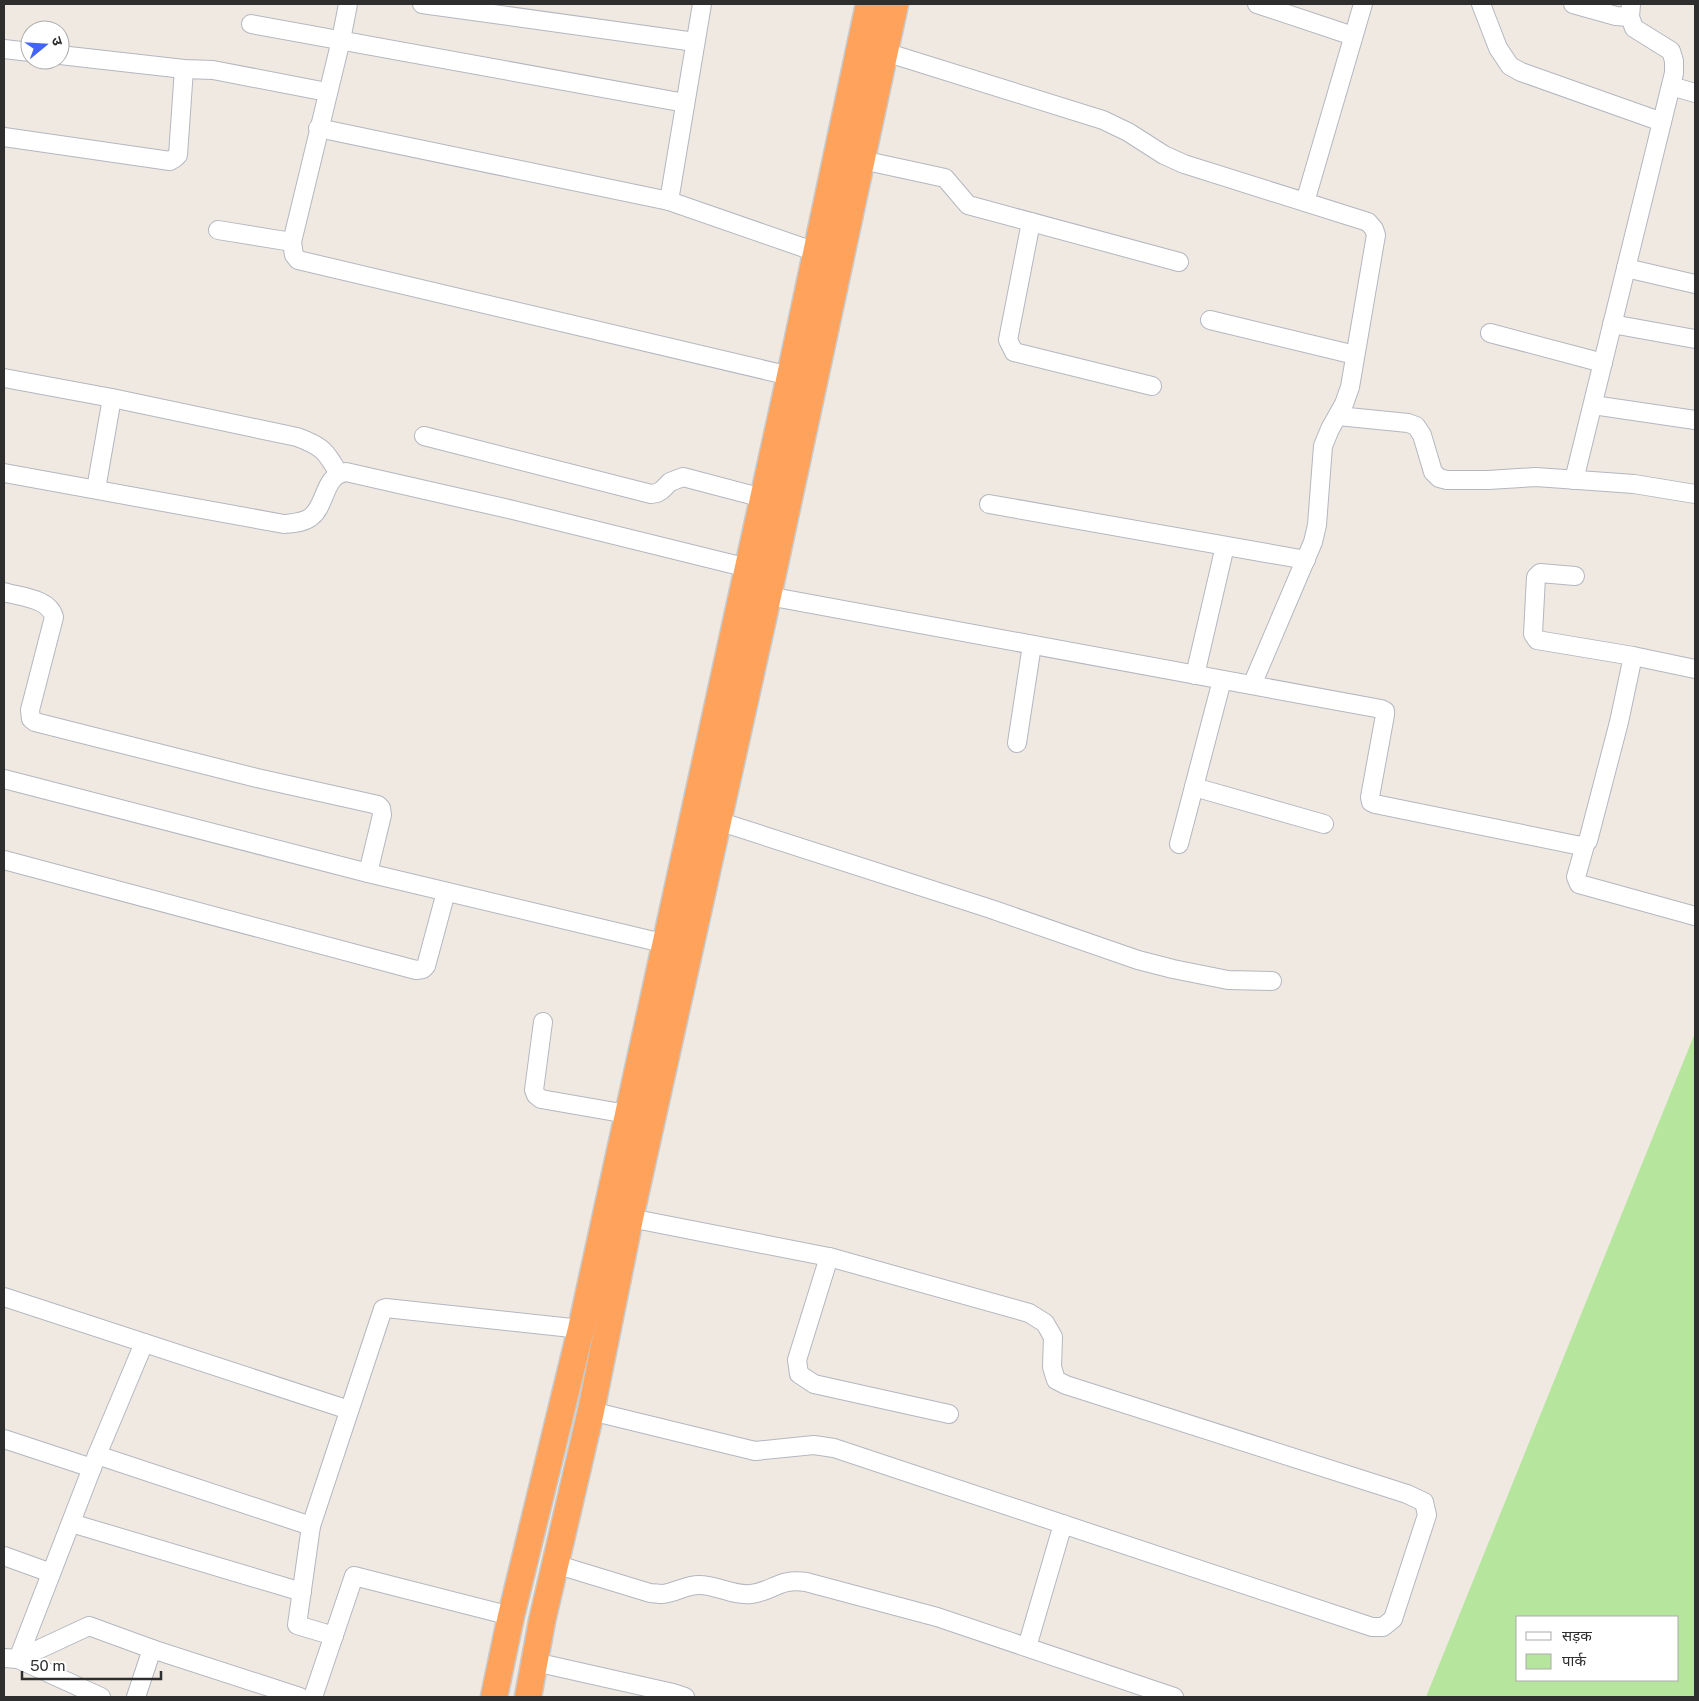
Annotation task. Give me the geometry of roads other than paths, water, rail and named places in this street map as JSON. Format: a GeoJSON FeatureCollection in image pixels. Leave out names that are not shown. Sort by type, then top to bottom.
{"type":"FeatureCollection","features":[{"type":"Feature","properties":{"kind":"highway"},"geometry":{"type":"LineString","coordinates":[[494,1697],[511,1616],[582,1329],[627,1114],[790,376],[869,4]]}},
{"type":"Feature","properties":{"kind":"highway"},"geometry":{"type":"LineString","coordinates":[[528,1697],[542,1621],[591,1411],[630,1218],[768,596],[895,4]]}},
{"type":"Feature","properties":{"kind":"street"},"geometry":{"type":"LineString","coordinates":[[348,4],[292,242],[294,255],[298,260],[790,376]]}},
{"type":"Feature","properties":{"kind":"street"},"geometry":{"type":"LineString","coordinates":[[422,4],[695,42]]}},
{"type":"Feature","properties":{"kind":"street"},"geometry":{"type":"LineString","coordinates":[[669,201],[702,4]]}},
{"type":"Feature","properties":{"kind":"street"},"geometry":{"type":"LineString","coordinates":[[1257,4],[1353,36]]}},
{"type":"Feature","properties":{"kind":"street"},"geometry":{"type":"LineString","coordinates":[[1305,202],[1363,4]]}},
{"type":"Feature","properties":{"kind":"street"},"geometry":{"type":"LineString","coordinates":[[1481,4],[1498,48],[1510,66],[1521,72],[1662,122]]}},
{"type":"Feature","properties":{"kind":"street"},"geometry":{"type":"LineString","coordinates":[[1573,4],[1616,16],[1630,10],[1634,28],[1671,51],[1674,61],[1671,86],[1574,480]]}},
{"type":"Feature","properties":{"kind":"street"},"geometry":{"type":"LineString","coordinates":[[250,24],[685,103]]}},
{"type":"Feature","properties":{"kind":"street"},"geometry":{"type":"LineString","coordinates":[[4,48],[20,50]]}},
{"type":"Feature","properties":{"kind":"street"},"geometry":{"type":"LineString","coordinates":[[885,52],[1103,120],[1128,132],[1164,155],[1184,164],[1368,222],[1374,229],[1376,234],[1350,387],[1344,404],[1323,446],[1317,525],[1313,542],[1252,685]]}},
{"type":"Feature","properties":{"kind":"street"},"geometry":{"type":"LineString","coordinates":[[70,56],[184,69],[213,70],[327,92]]}},
{"type":"Feature","properties":{"kind":"street"},"geometry":{"type":"LineString","coordinates":[[4,137],[170,161],[178,155],[184,69]]}},
{"type":"Feature","properties":{"kind":"street"},"geometry":{"type":"LineString","coordinates":[[1671,86],[1695,93]]}},
{"type":"Feature","properties":{"kind":"street"},"geometry":{"type":"LineString","coordinates":[[318,128],[669,201],[816,252]]}},
{"type":"Feature","properties":{"kind":"street"},"geometry":{"type":"LineString","coordinates":[[862,160],[945,178],[968,205],[1179,262]]}},
{"type":"Feature","properties":{"kind":"street"},"geometry":{"type":"LineString","coordinates":[[1031,222],[1008,340],[1014,352],[1152,386]]}},
{"type":"Feature","properties":{"kind":"street"},"geometry":{"type":"LineString","coordinates":[[218,230],[292,242]]}},
{"type":"Feature","properties":{"kind":"street"},"geometry":{"type":"LineString","coordinates":[[1626,268],[1695,284]]}},
{"type":"Feature","properties":{"kind":"street"},"geometry":{"type":"LineString","coordinates":[[1210,320],[1355,355]]}},
{"type":"Feature","properties":{"kind":"street"},"geometry":{"type":"LineString","coordinates":[[1612,324],[1695,339]]}},
{"type":"Feature","properties":{"kind":"street"},"geometry":{"type":"LineString","coordinates":[[1490,333],[1603,363]]}},
{"type":"Feature","properties":{"kind":"street"},"geometry":{"type":"LineString","coordinates":[[4,378],[297,436],[322,449],[330,458],[339,474]]}},
{"type":"Feature","properties":{"kind":"street"},"geometry":{"type":"LineString","coordinates":[[96,489],[112,398]]}},
{"type":"Feature","properties":{"kind":"street"},"geometry":{"type":"LineString","coordinates":[[1593,405],[1695,420]]}},
{"type":"Feature","properties":{"kind":"street"},"geometry":{"type":"LineString","coordinates":[[1338,416],[1408,423],[1416,426],[1422,435],[1433,472],[1439,478],[1447,480],[1536,477],[1634,484],[1695,494]]}},
{"type":"Feature","properties":{"kind":"street"},"geometry":{"type":"LineString","coordinates":[[424,436],[651,494],[657,493],[670,482],[683,477],[763,498]]}},
{"type":"Feature","properties":{"kind":"street"},"geometry":{"type":"LineString","coordinates":[[4,473],[284,524],[299,522],[310,517],[317,509],[333,477],[346,472],[513,510],[748,568]]}},
{"type":"Feature","properties":{"kind":"street"},"geometry":{"type":"LineString","coordinates":[[989,504],[1306,560]]}},
{"type":"Feature","properties":{"kind":"street"},"geometry":{"type":"LineString","coordinates":[[1195,675],[1226,546]]}},
{"type":"Feature","properties":{"kind":"street"},"geometry":{"type":"LineString","coordinates":[[1575,576],[1538,574],[1534,638],[1695,669]]}},
{"type":"Feature","properties":{"kind":"street"},"geometry":{"type":"LineString","coordinates":[[4,592],[42,602],[53,611],[54,617],[30,710],[31,718],[35,722],[257,778],[378,806],[381,808],[382,815],[368,874]]}},
{"type":"Feature","properties":{"kind":"street"},"geometry":{"type":"LineString","coordinates":[[768,596],[1381,709],[1384,711],[1385,716],[1370,797],[1371,802],[1581,846],[1585,845]]}},
{"type":"Feature","properties":{"kind":"street"},"geometry":{"type":"LineString","coordinates":[[1017,743],[1032,645]]}},
{"type":"Feature","properties":{"kind":"street"},"geometry":{"type":"LineString","coordinates":[[1633,656],[1612,750],[1588,842],[1585,845],[1576,877],[1579,884],[1695,916]]}},
{"type":"Feature","properties":{"kind":"street"},"geometry":{"type":"LineString","coordinates":[[1179,844],[1222,680]]}},
{"type":"Feature","properties":{"kind":"street"},"geometry":{"type":"LineString","coordinates":[[4,780],[368,874],[690,950]]}},
{"type":"Feature","properties":{"kind":"street"},"geometry":{"type":"LineString","coordinates":[[1194,787],[1324,824]]}},
{"type":"Feature","properties":{"kind":"street"},"geometry":{"type":"LineString","coordinates":[[718,821],[991,909],[1138,960],[1173,970],[1228,980],[1272,981]]}},
{"type":"Feature","properties":{"kind":"street"},"geometry":{"type":"LineString","coordinates":[[4,860],[416,970],[426,966],[446,892]]}},
{"type":"Feature","properties":{"kind":"street"},"geometry":{"type":"LineString","coordinates":[[543,1022],[534,1090],[536,1095],[541,1099],[627,1114]]}},
{"type":"Feature","properties":{"kind":"street"},"geometry":{"type":"LineString","coordinates":[[591,1411],[755,1451],[814,1445],[834,1448],[1372,1627],[1383,1627],[1392,1619],[1427,1515],[1424,1502],[1408,1494],[1066,1385],[1056,1380],[1052,1366],[1053,1337],[1045,1323],[1028,1312],[829,1258],[630,1218]]}},
{"type":"Feature","properties":{"kind":"street"},"geometry":{"type":"LineString","coordinates":[[829,1258],[797,1360],[799,1374],[814,1384],[949,1414]]}},
{"type":"Feature","properties":{"kind":"street"},"geometry":{"type":"LineString","coordinates":[[4,1297],[349,1410]]}},
{"type":"Feature","properties":{"kind":"street"},"geometry":{"type":"LineString","coordinates":[[334,1636],[297,1625],[312,1526],[383,1309],[582,1329]]}},
{"type":"Feature","properties":{"kind":"street"},"geometry":{"type":"LineString","coordinates":[[11,1659],[51,1573],[144,1343]]}},
{"type":"Feature","properties":{"kind":"street"},"geometry":{"type":"LineString","coordinates":[[4,1439],[95,1461],[312,1526]]}},
{"type":"Feature","properties":{"kind":"street"},"geometry":{"type":"LineString","coordinates":[[71,1523],[302,1592]]}},
{"type":"Feature","properties":{"kind":"street"},"geometry":{"type":"LineString","coordinates":[[1027,1647],[1063,1524]]}},
{"type":"Feature","properties":{"kind":"street"},"geometry":{"type":"LineString","coordinates":[[4,1556],[51,1573]]}},
{"type":"Feature","properties":{"kind":"street"},"geometry":{"type":"LineString","coordinates":[[556,1564],[650,1593],[662,1594],[696,1585],[740,1594],[752,1594],[784,1582],[795,1580],[806,1582],[937,1617],[1174,1697]]}},
{"type":"Feature","properties":{"kind":"street"},"geometry":{"type":"LineString","coordinates":[[313,1697],[354,1576],[511,1616]]}},
{"type":"Feature","properties":{"kind":"street"},"geometry":{"type":"LineString","coordinates":[[11,1659],[89,1626],[152,1649],[300,1697]]}},
{"type":"Feature","properties":{"kind":"street"},"geometry":{"type":"LineString","coordinates":[[136,1697],[152,1649]]}},
{"type":"Feature","properties":{"kind":"street"},"geometry":{"type":"LineString","coordinates":[[11,1659],[101,1697]]}},
{"type":"Feature","properties":{"kind":"street"},"geometry":{"type":"LineString","coordinates":[[535,1662],[685,1697]]}}]}
